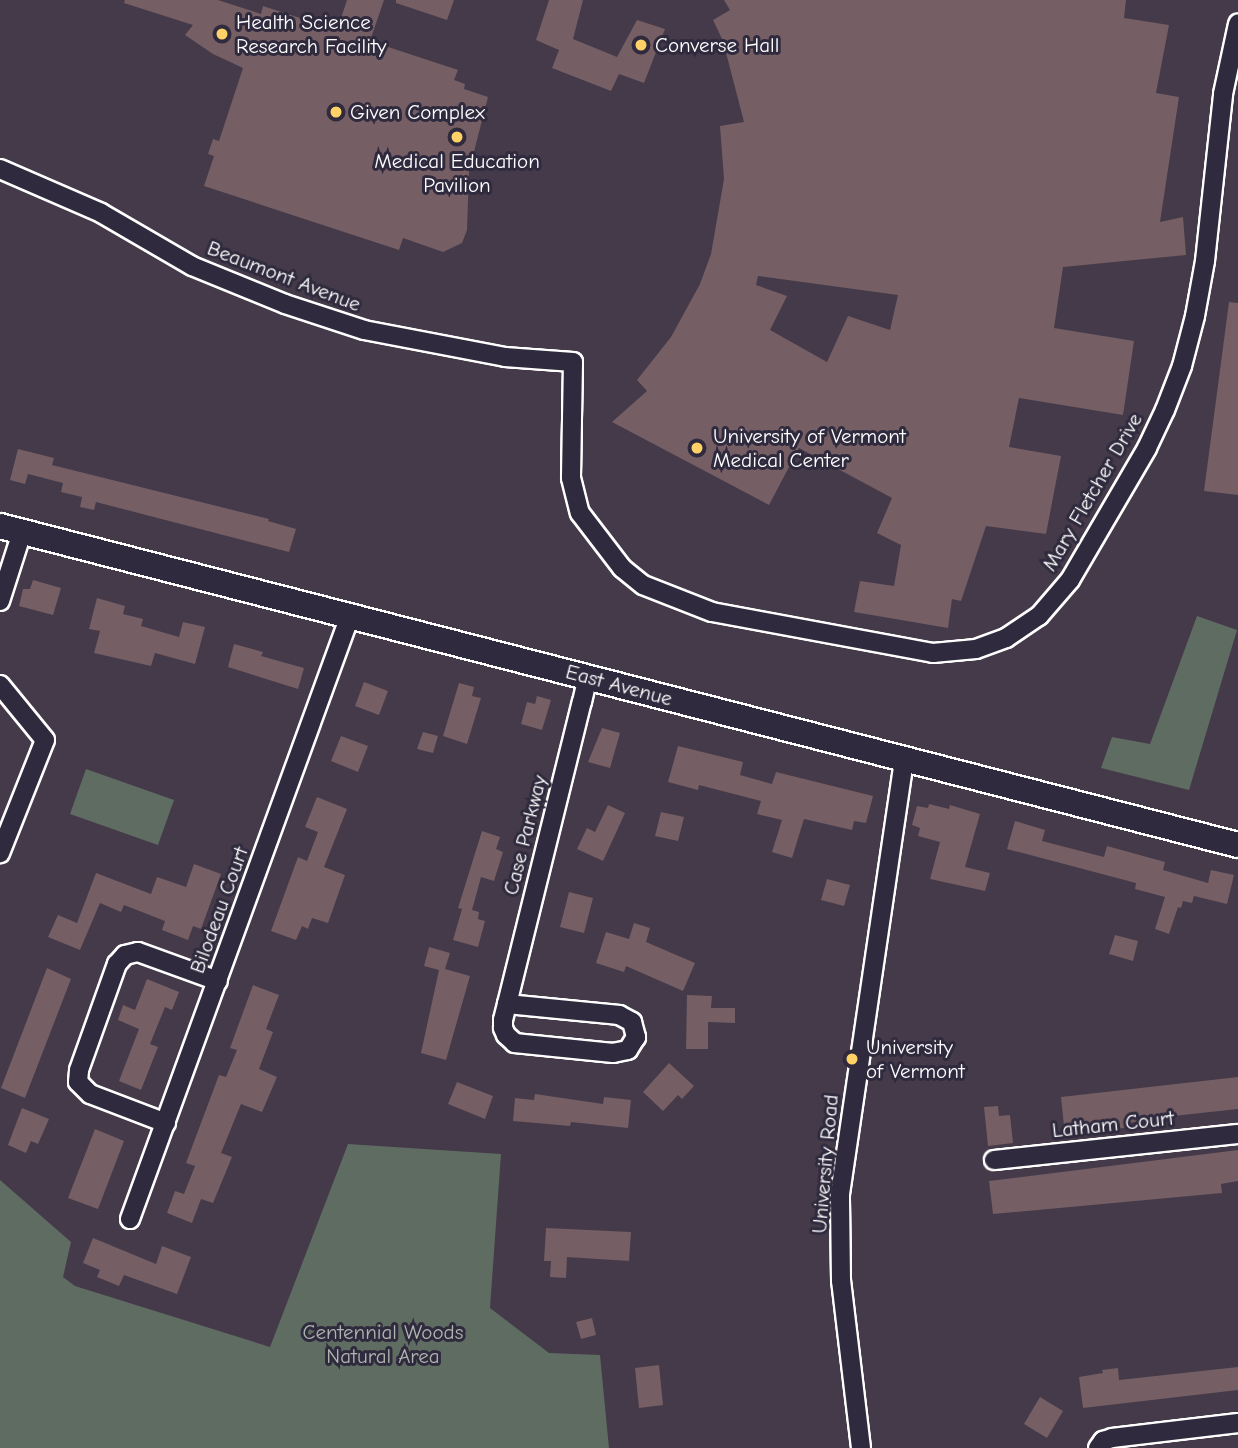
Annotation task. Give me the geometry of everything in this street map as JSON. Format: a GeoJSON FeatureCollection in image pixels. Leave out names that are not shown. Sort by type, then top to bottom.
{"type":"FeatureCollection","features":[{"type":"Feature","properties":{"kind":"main road","name":"East Avenue"},"geometry":{"type":"LineString","coordinates":[[11,529],[1238,845]]}},
{"type":"Feature","properties":{"kind":"street","name":"Mary Fletcher Drive"},"geometry":{"type":"LineString","coordinates":[[573,362],[569,450],[571,478],[580,513],[622,568],[643,585],[712,612],[933,653],[976,649],[1006,638],[1039,616],[1070,580],[1147,448],[1182,366],[1205,261],[1218,128],[1238,24]]}},
{"type":"Feature","properties":{"kind":"street","name":"Beaumont Avenue"},"geometry":{"type":"LineString","coordinates":[[0,169],[101,213],[192,266],[285,304],[364,330],[505,357],[573,362]]}},
{"type":"Feature","properties":{"kind":"street"},"geometry":{"type":"LineString","coordinates":[[0,601],[11,529]]}},
{"type":"Feature","properties":{"kind":"street","name":"Bilodeau Court"},"geometry":{"type":"LineString","coordinates":[[130,1219],[350,617]]}},
{"type":"Feature","properties":{"kind":"street","name":"Case Parkway"},"geometry":{"type":"LineString","coordinates":[[507,1004],[619,1014],[634,1026],[635,1040],[628,1050],[617,1054],[515,1043],[503,1028],[507,1004],[588,677]]}},
{"type":"Feature","properties":{"kind":"street"},"geometry":{"type":"LineString","coordinates":[[0,685],[45,740],[0,853]]}},
{"type":"Feature","properties":{"kind":"street","name":"University Road"},"geometry":{"type":"LineString","coordinates":[[861,1448],[841,1281],[841,1194],[904,760]]}},
{"type":"Feature","properties":{"kind":"street"},"geometry":{"type":"LineString","coordinates":[[166,1123],[90,1094],[80,1086],[78,1074],[119,960],[133,952],[218,981]]}},
{"type":"Feature","properties":{"kind":"street","name":"Latham Court"},"geometry":{"type":"LineString","coordinates":[[994,1160],[1238,1134]]}},
{"type":"Feature","properties":{"kind":"street"},"geometry":{"type":"LineString","coordinates":[[1098,1448],[1103,1441],[1112,1438],[1238,1423]]}},
{"type":"Feature","properties":{"kind":"green space"},"geometry":{"type":"Polygon","coordinates":[[[1197,616],[1237,630],[1189,790],[1101,768],[1112,737],[1150,744],[1197,616]]]}},
{"type":"Feature","properties":{"kind":"green space"},"geometry":{"type":"Polygon","coordinates":[[[86,769],[174,800],[158,845],[70,814],[86,769]]]}},
{"type":"Feature","properties":{"kind":"green space","name":"Centennial Woods Natural Area"},"geometry":{"type":"Polygon","coordinates":[[[348,1144],[501,1154],[490,1308],[549,1353],[600,1355],[609,1448],[0,1448],[0,1180],[71,1242],[63,1277],[75,1286],[270,1347],[348,1144]]]}},
{"type":"Feature","properties":{"kind":"building","name":"Given Complex"},"geometry":{"type":"Polygon","coordinates":[[[125,0],[218,0],[261,14],[263,6],[337,30],[347,0],[384,0],[370,41],[458,70],[454,80],[465,84],[464,89],[488,97],[469,171],[467,230],[462,243],[443,252],[403,238],[399,250],[204,186],[214,156],[208,154],[213,139],[219,141],[243,68],[213,54],[185,35],[193,25],[124,3],[125,0]]]}},
{"type":"Feature","properties":{"kind":"building"},"geometry":{"type":"Polygon","coordinates":[[[396,0],[454,0],[447,20],[396,3],[396,0]]]}},
{"type":"Feature","properties":{"kind":"building","name":"Converse Hall"},"geometry":{"type":"Polygon","coordinates":[[[549,0],[583,0],[573,39],[617,57],[637,20],[665,29],[644,83],[619,74],[611,91],[552,68],[559,50],[536,40],[549,0]]]}},
{"type":"Feature","properties":{"kind":"building","name":"University of Vermont Medical Center"},"geometry":{"type":"Polygon","coordinates":[[[724,0],[1126,0],[1124,18],[1169,25],[1156,93],[1179,97],[1160,222],[1183,217],[1186,255],[1063,267],[1054,328],[1134,341],[1123,415],[1019,398],[1009,447],[1061,456],[1046,534],[986,526],[961,601],[952,599],[948,628],[854,612],[860,581],[894,586],[901,545],[877,533],[892,498],[799,448],[769,505],[612,422],[647,391],[637,380],[671,337],[700,284],[711,254],[724,179],[720,126],[744,122],[723,41],[713,20],[730,10],[724,0]],[[758,276],[756,285],[787,296],[770,330],[827,362],[848,316],[890,330],[898,295],[758,276]]]}},
{"type":"Feature","properties":{"kind":"building"},"geometry":{"type":"Polygon","coordinates":[[[1229,302],[1238,303],[1238,495],[1204,491],[1229,302]]]}},
{"type":"Feature","properties":{"kind":"building"},"geometry":{"type":"Polygon","coordinates":[[[18,449],[54,458],[52,465],[269,519],[268,521],[296,529],[289,552],[96,502],[94,510],[80,507],[82,497],[61,492],[63,483],[28,474],[25,484],[10,480],[18,449]]]}},
{"type":"Feature","properties":{"kind":"building"},"geometry":{"type":"Polygon","coordinates":[[[33,580],[61,588],[53,615],[19,606],[23,589],[30,589],[33,580]]]}},
{"type":"Feature","properties":{"kind":"building"},"geometry":{"type":"Polygon","coordinates":[[[97,598],[125,606],[123,614],[143,619],[141,626],[179,637],[183,622],[205,627],[195,664],[155,653],[151,666],[94,653],[100,631],[89,629],[97,598]]]}},
{"type":"Feature","properties":{"kind":"building"},"geometry":{"type":"Polygon","coordinates":[[[234,644],[263,652],[261,656],[304,668],[298,689],[228,667],[234,644]]]}},
{"type":"Feature","properties":{"kind":"building"},"geometry":{"type":"Polygon","coordinates":[[[364,682],[388,691],[379,715],[355,706],[364,682]]]}},
{"type":"Feature","properties":{"kind":"building"},"geometry":{"type":"Polygon","coordinates":[[[459,683],[474,687],[472,696],[481,698],[467,744],[443,736],[459,683]]]}},
{"type":"Feature","properties":{"kind":"building"},"geometry":{"type":"Polygon","coordinates":[[[537,696],[551,700],[542,730],[521,724],[527,702],[535,704],[537,696]]]}},
{"type":"Feature","properties":{"kind":"building"},"geometry":{"type":"Polygon","coordinates":[[[602,728],[620,733],[610,768],[588,762],[602,728]]]}},
{"type":"Feature","properties":{"kind":"building"},"geometry":{"type":"Polygon","coordinates":[[[423,732],[438,736],[433,753],[417,749],[423,732]]]}},
{"type":"Feature","properties":{"kind":"building"},"geometry":{"type":"Polygon","coordinates":[[[341,736],[368,746],[358,772],[331,761],[341,736]]]}},
{"type":"Feature","properties":{"kind":"building"},"geometry":{"type":"Polygon","coordinates":[[[678,746],[743,762],[740,775],[772,784],[776,772],[873,796],[866,823],[854,821],[852,830],[804,819],[792,858],[772,852],[782,820],[757,814],[761,801],[699,785],[698,790],[668,782],[678,746]]]}},
{"type":"Feature","properties":{"kind":"building"},"geometry":{"type":"Polygon","coordinates":[[[317,797],[347,809],[324,867],[345,875],[328,923],[312,918],[308,929],[302,926],[296,940],[271,931],[298,857],[307,861],[318,832],[305,827],[317,797]]]}},
{"type":"Feature","properties":{"kind":"building"},"geometry":{"type":"Polygon","coordinates":[[[929,804],[949,809],[950,805],[980,814],[965,867],[990,873],[985,891],[930,879],[940,842],[918,836],[920,828],[912,825],[917,806],[928,808],[929,804]]]}},
{"type":"Feature","properties":{"kind":"building"},"geometry":{"type":"Polygon","coordinates":[[[608,805],[625,813],[603,861],[577,849],[587,828],[595,832],[608,805]]]}},
{"type":"Feature","properties":{"kind":"building"},"geometry":{"type":"Polygon","coordinates":[[[661,812],[684,817],[678,841],[655,836],[661,812]]]}},
{"type":"Feature","properties":{"kind":"building"},"geometry":{"type":"Polygon","coordinates":[[[1015,821],[1045,830],[1042,841],[1104,857],[1107,846],[1165,862],[1163,870],[1208,883],[1211,870],[1234,875],[1227,904],[1194,896],[1192,903],[1183,901],[1181,908],[1178,907],[1169,934],[1155,929],[1165,897],[1135,889],[1136,883],[1007,849],[1015,821]]]}},
{"type":"Feature","properties":{"kind":"building"},"geometry":{"type":"Polygon","coordinates":[[[482,831],[500,837],[496,849],[503,852],[494,881],[481,877],[472,910],[479,912],[478,919],[485,921],[478,947],[453,940],[462,909],[458,908],[482,831]]]}},
{"type":"Feature","properties":{"kind":"building"},"geometry":{"type":"Polygon","coordinates":[[[194,864],[221,874],[201,929],[193,926],[188,940],[162,930],[165,921],[124,905],[121,912],[100,903],[80,950],[48,937],[58,915],[77,923],[96,873],[151,894],[157,877],[186,887],[194,864]]]}},
{"type":"Feature","properties":{"kind":"building"},"geometry":{"type":"Polygon","coordinates":[[[827,879],[850,885],[844,906],[821,900],[827,879]]]}},
{"type":"Feature","properties":{"kind":"building"},"geometry":{"type":"Polygon","coordinates":[[[569,892],[593,898],[584,933],[560,927],[569,892]]]}},
{"type":"Feature","properties":{"kind":"building"},"geometry":{"type":"Polygon","coordinates":[[[634,923],[650,928],[646,942],[695,963],[683,991],[626,966],[624,972],[596,963],[606,932],[629,939],[634,923]]]}},
{"type":"Feature","properties":{"kind":"building"},"geometry":{"type":"Polygon","coordinates":[[[1115,935],[1138,941],[1133,961],[1109,954],[1115,935]]]}},
{"type":"Feature","properties":{"kind":"building"},"geometry":{"type":"Polygon","coordinates":[[[429,947],[450,953],[445,969],[470,976],[446,1060],[421,1053],[439,970],[424,966],[429,947]]]}},
{"type":"Feature","properties":{"kind":"building"},"geometry":{"type":"Polygon","coordinates":[[[47,968],[71,979],[25,1098],[1,1088],[47,968]]]}},
{"type":"Feature","properties":{"kind":"building"},"geometry":{"type":"Polygon","coordinates":[[[147,979],[179,992],[172,1010],[165,1007],[150,1044],[158,1047],[141,1090],[119,1081],[139,1029],[118,1020],[123,1005],[135,1010],[147,979]]]}},
{"type":"Feature","properties":{"kind":"building"},"geometry":{"type":"Polygon","coordinates":[[[253,985],[279,995],[266,1029],[273,1032],[259,1069],[277,1077],[262,1112],[241,1104],[221,1153],[232,1157],[213,1203],[201,1199],[192,1223],[167,1213],[175,1191],[184,1194],[195,1166],[186,1163],[219,1075],[226,1077],[237,1050],[230,1048],[253,985]]]}},
{"type":"Feature","properties":{"kind":"building"},"geometry":{"type":"Polygon","coordinates":[[[687,995],[712,996],[711,1008],[735,1008],[735,1023],[708,1022],[708,1049],[686,1049],[687,995]]]}},
{"type":"Feature","properties":{"kind":"building"},"geometry":{"type":"Polygon","coordinates":[[[669,1063],[694,1086],[682,1099],[678,1095],[663,1111],[643,1092],[669,1063]]]}},
{"type":"Feature","properties":{"kind":"building"},"geometry":{"type":"Polygon","coordinates":[[[1238,1077],[1238,1109],[1164,1117],[1129,1123],[1130,1127],[1065,1136],[1061,1097],[1238,1077]]]}},
{"type":"Feature","properties":{"kind":"building"},"geometry":{"type":"Polygon","coordinates":[[[457,1082],[493,1096],[485,1119],[448,1104],[457,1082]]]}},
{"type":"Feature","properties":{"kind":"building"},"geometry":{"type":"Polygon","coordinates":[[[535,1094],[603,1104],[604,1097],[631,1100],[628,1128],[571,1122],[570,1126],[513,1121],[515,1098],[534,1100],[535,1094]]]}},
{"type":"Feature","properties":{"kind":"building"},"geometry":{"type":"Polygon","coordinates":[[[998,1106],[999,1116],[1010,1115],[1013,1143],[988,1146],[984,1107],[998,1106]]]}},
{"type":"Feature","properties":{"kind":"building"},"geometry":{"type":"Polygon","coordinates":[[[22,1108],[49,1119],[38,1144],[31,1141],[26,1153],[8,1145],[22,1108]]]}},
{"type":"Feature","properties":{"kind":"building"},"geometry":{"type":"Polygon","coordinates":[[[95,1129],[124,1141],[98,1209],[68,1198],[95,1129]]]}},
{"type":"Feature","properties":{"kind":"building"},"geometry":{"type":"Polygon","coordinates":[[[1238,1150],[1238,1181],[1221,1184],[1222,1193],[993,1214],[989,1181],[1238,1150]]]}},
{"type":"Feature","properties":{"kind":"building"},"geometry":{"type":"Polygon","coordinates":[[[546,1228],[631,1232],[629,1261],[567,1257],[566,1278],[550,1277],[551,1261],[544,1261],[546,1228]]]}},
{"type":"Feature","properties":{"kind":"building"},"geometry":{"type":"Polygon","coordinates":[[[93,1238],[156,1264],[162,1246],[191,1257],[177,1294],[124,1275],[119,1286],[97,1277],[100,1270],[83,1263],[93,1238]]]}},
{"type":"Feature","properties":{"kind":"building"},"geometry":{"type":"Polygon","coordinates":[[[592,1318],[596,1335],[581,1339],[576,1322],[592,1318]]]}},
{"type":"Feature","properties":{"kind":"building"},"geometry":{"type":"Polygon","coordinates":[[[659,1365],[663,1405],[639,1408],[635,1368],[659,1365]]]}},
{"type":"Feature","properties":{"kind":"building"},"geometry":{"type":"Polygon","coordinates":[[[1238,1367],[1238,1390],[1083,1408],[1079,1377],[1103,1373],[1102,1370],[1118,1368],[1119,1380],[1238,1367]]]}},
{"type":"Feature","properties":{"kind":"building"},"geometry":{"type":"Polygon","coordinates":[[[1040,1397],[1063,1411],[1047,1438],[1024,1424],[1040,1397]]]}},
{"type":"Feature","properties":{"kind":"place","name":"Health Science Research Facility"},"geometry":{"type":"Point","coordinates":[222,34]}},
{"type":"Feature","properties":{"kind":"place","name":"Converse Hall"},"geometry":{"type":"Point","coordinates":[641,45]}},
{"type":"Feature","properties":{"kind":"place","name":"Given Complex"},"geometry":{"type":"Point","coordinates":[336,112]}},
{"type":"Feature","properties":{"kind":"place","name":"Medical Education Pavilion"},"geometry":{"type":"Point","coordinates":[457,137]}},
{"type":"Feature","properties":{"kind":"place","name":"University of Vermont Medical Center"},"geometry":{"type":"Point","coordinates":[697,448]}},
{"type":"Feature","properties":{"kind":"place","name":"University of Vermont"},"geometry":{"type":"Point","coordinates":[852,1059]}}]}
